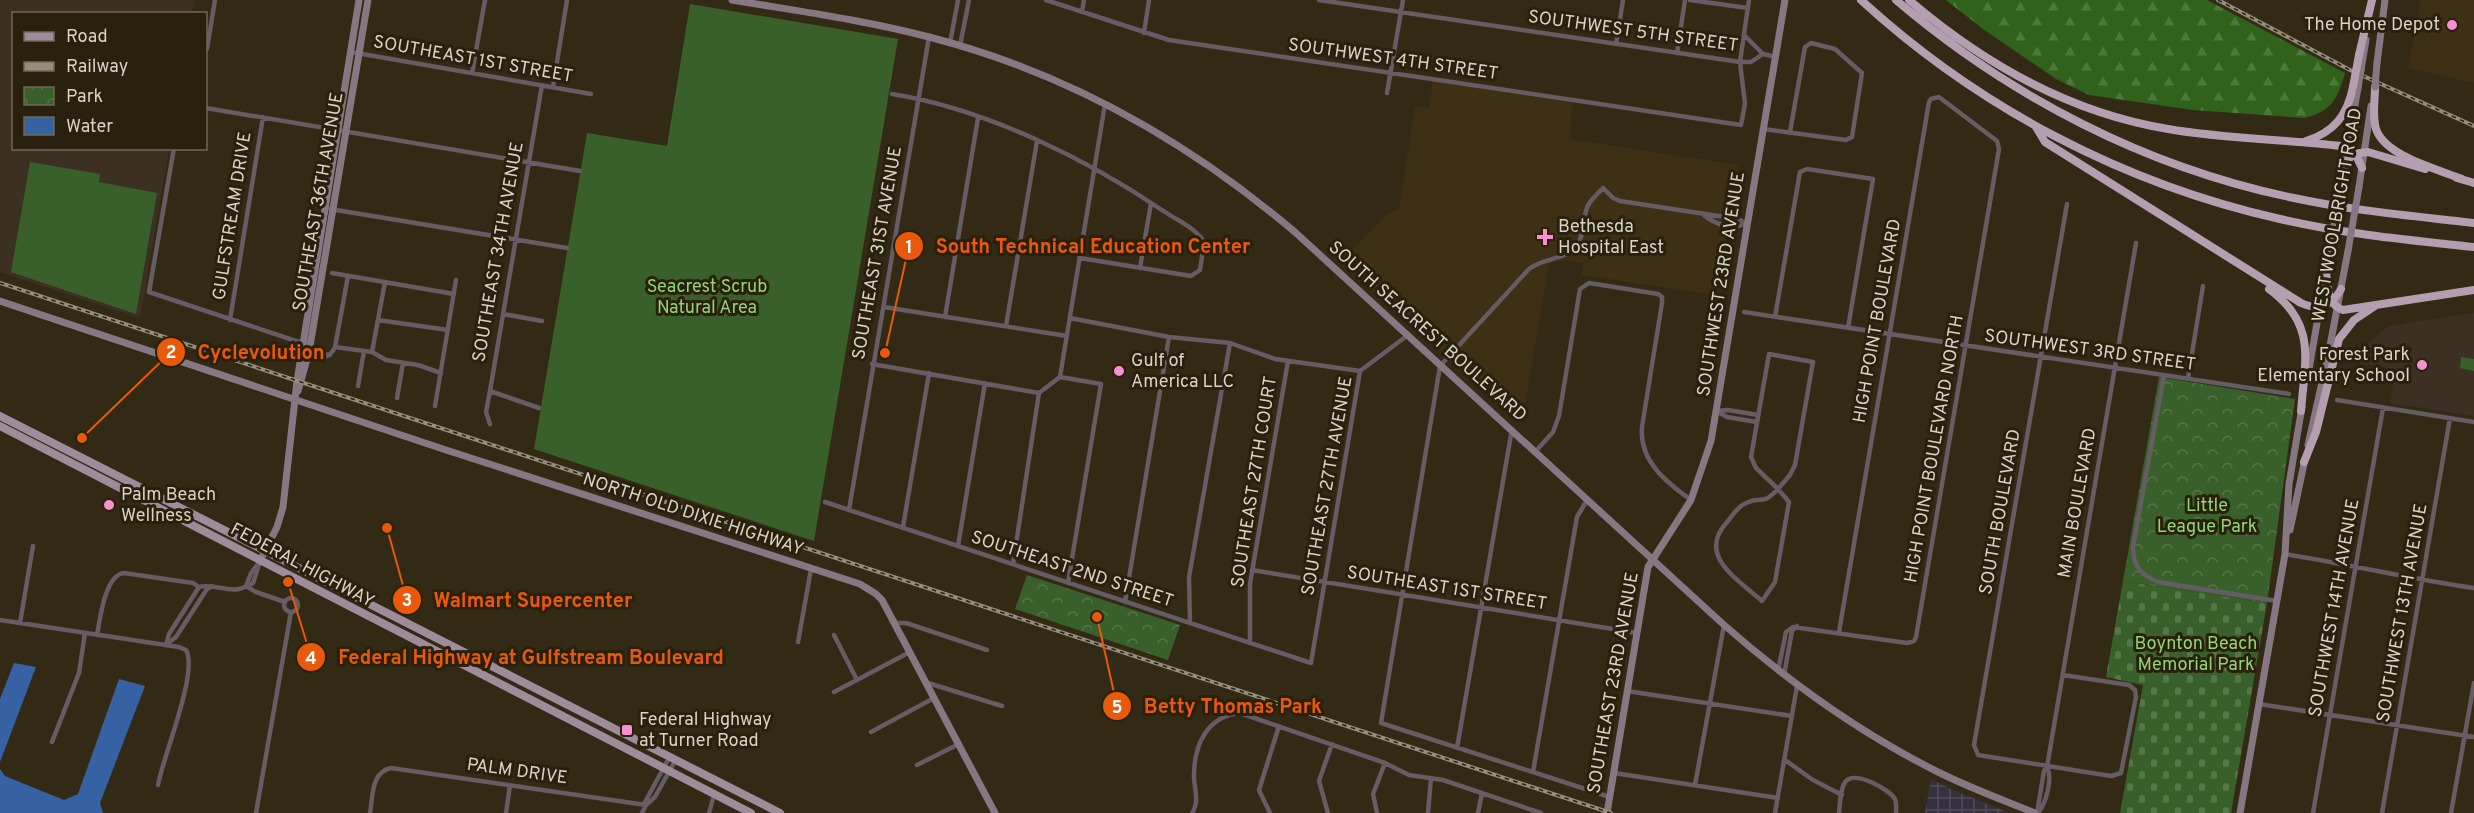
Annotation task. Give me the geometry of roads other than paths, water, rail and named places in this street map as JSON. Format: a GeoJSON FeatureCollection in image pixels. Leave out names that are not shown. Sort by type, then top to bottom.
{"type":"FeatureCollection","features":[{"type":"Feature","properties":{"kind":"highway"},"geometry":{"type":"LineString","coordinates":[[1861,0],[1911,43],[1956,77],[2036,127],[2087,153],[2138,175],[2182,192],[2244,211],[2341,231],[2474,247]]}},
{"type":"Feature","properties":{"kind":"highway"},"geometry":{"type":"LineString","coordinates":[[1896,0],[1961,51],[2015,87],[2098,132],[2158,158],[2220,179],[2293,198],[2349,208],[2474,224]]}},
{"type":"Feature","properties":{"kind":"highway"},"geometry":{"type":"LineString","coordinates":[[1909,0],[1958,39],[2016,77],[2095,111],[2168,129],[2365,152],[2474,183]]}},
{"type":"Feature","properties":{"kind":"highway"},"geometry":{"type":"LineString","coordinates":[[2301,143],[2324,134],[2337,125],[2348,107],[2355,88],[2372,0]]}},
{"type":"Feature","properties":{"kind":"highway"},"geometry":{"type":"LineString","coordinates":[[2375,87],[2375,126],[2385,144],[2400,153],[2462,179]]}},
{"type":"Feature","properties":{"kind":"highway"},"geometry":{"type":"LineString","coordinates":[[2036,127],[2045,142],[2305,305],[2320,307],[2335,305],[2350,310],[2474,290]]}},
{"type":"Feature","properties":{"kind":"highway"},"geometry":{"type":"LineString","coordinates":[[2344,165],[2351,150]]}},
{"type":"Feature","properties":{"kind":"highway"},"geometry":{"type":"LineString","coordinates":[[2351,150],[2362,168]]}},
{"type":"Feature","properties":{"kind":"highway"},"geometry":{"type":"LineString","coordinates":[[2326,272],[2335,305]]}},
{"type":"Feature","properties":{"kind":"highway"},"geometry":{"type":"LineString","coordinates":[[2251,273],[2286,304],[2300,328],[2307,356],[2301,411]]}},
{"type":"Feature","properties":{"kind":"highway"},"geometry":{"type":"LineString","coordinates":[[2335,305],[2341,290]]}},
{"type":"Feature","properties":{"kind":"highway"},"geometry":{"type":"LineString","coordinates":[[2304,462],[2316,432],[2339,339],[2354,320],[2375,306]]}},
{"type":"Feature","properties":{"kind":"main road","name":"FEDERAL HIGHWAY"},"geometry":{"type":"LineString","coordinates":[[0,416],[780,813]]}},
{"type":"Feature","properties":{"kind":"main road","name":"FEDERAL HIGHWAY"},"geometry":{"type":"LineString","coordinates":[[0,426],[408,638],[752,813]]}},
{"type":"Feature","properties":{"kind":"main road"},"geometry":{"type":"LineString","coordinates":[[87,471],[103,468]]}},
{"type":"Feature","properties":{"kind":"main road"},"geometry":{"type":"LineString","coordinates":[[102,479],[125,480]]}},
{"type":"Feature","properties":{"kind":"main road"},"geometry":{"type":"LineString","coordinates":[[387,627],[400,628],[408,624]]}},
{"type":"Feature","properties":{"kind":"main road"},"geometry":{"type":"LineString","coordinates":[[408,638],[417,634],[452,651],[466,654]]}},
{"type":"Feature","properties":{"kind":"main road"},"geometry":{"type":"LineString","coordinates":[[462,665],[473,667],[528,695],[538,697],[544,694]]}},
{"type":"Feature","properties":{"kind":"street"},"geometry":{"type":"LineString","coordinates":[[207,49],[215,0]]}},
{"type":"Feature","properties":{"kind":"street","name":"SOUTHEAST 36TH AVENUE"},"geometry":{"type":"LineString","coordinates":[[260,561],[283,507],[295,399],[342,130],[359,0]]}},
{"type":"Feature","properties":{"kind":"street","name":"SOUTHEAST 36TH AVENUE"},"geometry":{"type":"LineString","coordinates":[[342,130],[360,54],[369,0]]}},
{"type":"Feature","properties":{"kind":"street"},"geometry":{"type":"LineString","coordinates":[[472,74],[485,0]]}},
{"type":"Feature","properties":{"kind":"street"},"geometry":{"type":"LineString","coordinates":[[552,87],[567,0]]}},
{"type":"Feature","properties":{"kind":"street","name":"SOUTH SEACREST BOULEVARD"},"geometry":{"type":"LineString","coordinates":[[732,0],[887,27],[960,46],[1047,77],[1105,104],[1183,148],[1238,186],[1292,230],[1724,625],[1797,686],[1888,745],[1930,768],[1975,789],[2037,813]]}},
{"type":"Feature","properties":{"kind":"street"},"geometry":{"type":"LineString","coordinates":[[950,43],[958,0]]}},
{"type":"Feature","properties":{"kind":"street"},"geometry":{"type":"LineString","coordinates":[[960,46],[969,0]]}},
{"type":"Feature","properties":{"kind":"street","name":"SOUTHWEST 4TH STREET"},"geometry":{"type":"LineString","coordinates":[[1046,0],[1169,40],[1741,125],[1745,104],[1740,62]]}},
{"type":"Feature","properties":{"kind":"street"},"geometry":{"type":"LineString","coordinates":[[1082,12],[1084,0]]}},
{"type":"Feature","properties":{"kind":"street"},"geometry":{"type":"LineString","coordinates":[[1144,33],[1149,0]]}},
{"type":"Feature","properties":{"kind":"street","name":"SOUTHWEST 5TH STREET"},"geometry":{"type":"LineString","coordinates":[[1319,0],[1740,62],[1751,62],[1763,54]]}},
{"type":"Feature","properties":{"kind":"street"},"geometry":{"type":"LineString","coordinates":[[1387,93],[1403,0]]}},
{"type":"Feature","properties":{"kind":"street"},"geometry":{"type":"LineString","coordinates":[[1616,44],[1623,0]]}},
{"type":"Feature","properties":{"kind":"street"},"geometry":{"type":"LineString","coordinates":[[1677,53],[1685,0]]}},
{"type":"Feature","properties":{"kind":"street"},"geometry":{"type":"LineString","coordinates":[[1690,0],[1748,8]]}},
{"type":"Feature","properties":{"kind":"street"},"geometry":{"type":"LineString","coordinates":[[1740,62],[1749,0]]}},
{"type":"Feature","properties":{"kind":"street","name":"SOUTHWEST 23RD AVENUE"},"geometry":{"type":"LineString","coordinates":[[1653,559],[1691,501],[1706,461],[1785,0]]}},
{"type":"Feature","properties":{"kind":"street","name":"WEST WOOLBRIGHT ROAD"},"geometry":{"type":"LineString","coordinates":[[2375,87],[2385,0]]}},
{"type":"Feature","properties":{"kind":"street","name":"SOUTHWEST 5TH STREET"},"geometry":{"type":"LineString","coordinates":[[1744,34],[1763,54],[1776,57]]}},
{"type":"Feature","properties":{"kind":"street","name":"SOUTHEAST 31ST AVENUE"},"geometry":{"type":"LineString","coordinates":[[849,510],[929,37]]}},
{"type":"Feature","properties":{"kind":"street"},"geometry":{"type":"LineString","coordinates":[[1763,129],[1846,140],[1852,137],[1862,73],[1833,47],[1814,43],[1805,47],[1790,132]]}},
{"type":"Feature","properties":{"kind":"street","name":"SOUTHEAST 1ST STREET"},"geometry":{"type":"LineString","coordinates":[[351,52],[591,94]]}},
{"type":"Feature","properties":{"kind":"street","name":"SOUTHEAST 34TH AVENUE"},"geometry":{"type":"LineString","coordinates":[[490,424],[486,412],[542,85]]}},
{"type":"Feature","properties":{"kind":"street","name":"WEST WOOLBRIGHT ROAD"},"geometry":{"type":"LineString","coordinates":[[2351,150],[2355,88]]}},
{"type":"Feature","properties":{"kind":"street"},"geometry":{"type":"LineString","coordinates":[[892,94],[919,99],[978,118],[1037,141],[1095,169],[1201,237],[1204,247],[1200,270],[1195,275],[1187,276],[1080,258]]}},
{"type":"Feature","properties":{"kind":"street","name":"HIGH POINT BOULEVARD"},"geometry":{"type":"LineString","coordinates":[[1839,632],[1929,102],[1935,97],[1942,98],[1999,145]]}},
{"type":"Feature","properties":{"kind":"street","name":"WEST WOOLBRIGHT ROAD"},"geometry":{"type":"LineString","coordinates":[[2341,290],[2374,98]]}},
{"type":"Feature","properties":{"kind":"street"},"geometry":{"type":"LineString","coordinates":[[1013,564],[1039,393],[1060,377],[1105,104]]}},
{"type":"Feature","properties":{"kind":"street"},"geometry":{"type":"LineString","coordinates":[[207,108],[580,171]]}},
{"type":"Feature","properties":{"kind":"street","name":"GULFSTREAM DRIVE"},"geometry":{"type":"LineString","coordinates":[[230,320],[263,117]]}},
{"type":"Feature","properties":{"kind":"street"},"geometry":{"type":"LineString","coordinates":[[945,317],[978,118]]}},
{"type":"Feature","properties":{"kind":"street"},"geometry":{"type":"LineString","coordinates":[[1006,326],[1037,141]]}},
{"type":"Feature","properties":{"kind":"street","name":"HIGH POINT BOULEVARD NORTH"},"geometry":{"type":"LineString","coordinates":[[1781,673],[1792,631],[1797,626],[1907,643],[1916,637],[1999,145]]}},
{"type":"Feature","properties":{"kind":"street"},"geometry":{"type":"LineString","coordinates":[[174,150],[149,292],[230,320],[323,358],[330,355],[335,347],[348,276]]}},
{"type":"Feature","properties":{"kind":"street","name":"WEST WOOLBRIGHT ROAD"},"geometry":{"type":"LineString","coordinates":[[2240,813],[2285,554],[2289,484],[2344,165]]}},
{"type":"Feature","properties":{"kind":"street"},"geometry":{"type":"LineString","coordinates":[[1775,317],[1800,172],[1807,169],[1873,179],[1848,328]]}},
{"type":"Feature","properties":{"kind":"street"},"geometry":{"type":"LineString","coordinates":[[1610,797],[1381,723],[1440,366],[1529,269],[1538,262],[1572,251],[1578,245],[1589,203],[1603,188],[1613,198],[1620,201],[1704,215],[1725,225],[1737,227],[1747,224]]}},
{"type":"Feature","properties":{"kind":"street"},"geometry":{"type":"LineString","coordinates":[[1140,268],[1151,203]]}},
{"type":"Feature","properties":{"kind":"street","name":"SOUTH BOULEVARD"},"geometry":{"type":"LineString","coordinates":[[2063,675],[2129,685],[2135,690],[2136,697],[2121,773],[2111,776],[2047,767],[1981,756],[1976,752],[1974,745],[2067,204]]}},
{"type":"Feature","properties":{"kind":"street"},"geometry":{"type":"LineString","coordinates":[[329,209],[567,248]]}},
{"type":"Feature","properties":{"kind":"street","name":"SOUTHEAST 36TH AVENUE"},"geometry":{"type":"LineString","coordinates":[[304,352],[329,209]]}},
{"type":"Feature","properties":{"kind":"street","name":"MAIN BOULEVARD"},"geometry":{"type":"LineString","coordinates":[[2037,813],[2044,806],[2050,772],[2047,767],[2136,243]]}},
{"type":"Feature","properties":{"kind":"street"},"geometry":{"type":"LineString","coordinates":[[332,273],[454,294]]}},
{"type":"Feature","properties":{"kind":"street"},"geometry":{"type":"LineString","coordinates":[[435,406],[456,280]]}},
{"type":"Feature","properties":{"kind":"street"},"geometry":{"type":"LineString","coordinates":[[372,352],[385,282]]}},
{"type":"Feature","properties":{"kind":"street"},"geometry":{"type":"LineString","coordinates":[[1535,452],[1553,432],[1559,416],[1580,289],[1589,283],[1658,294],[1662,297],[1642,427],[1643,449],[1656,470],[1691,501]]}},
{"type":"Feature","properties":{"kind":"street"},"geometry":{"type":"LineString","coordinates":[[2188,378],[2204,286]]}},
{"type":"Feature","properties":{"kind":"street","name":"NORTH OLD DIXIE HIGHWAY"},"geometry":{"type":"LineString","coordinates":[[0,301],[860,584],[873,591],[882,600],[995,813]]}},
{"type":"Feature","properties":{"kind":"street","name":"WEST WOOLBRIGHT ROAD"},"geometry":{"type":"LineString","coordinates":[[2287,538],[2295,512],[2335,305]]}},
{"type":"Feature","properties":{"kind":"street"},"geometry":{"type":"LineString","coordinates":[[884,307],[1067,336]]}},
{"type":"Feature","properties":{"kind":"street","name":"SOUTHWEST 3RD STREET"},"geometry":{"type":"LineString","coordinates":[[1744,312],[1966,347],[2188,378],[2223,386],[2289,394]]}},
{"type":"Feature","properties":{"kind":"street"},"geometry":{"type":"LineString","coordinates":[[503,314],[542,321]]}},
{"type":"Feature","properties":{"kind":"street"},"geometry":{"type":"LineString","coordinates":[[1070,318],[1169,337],[1230,343],[1288,361],[1360,371]]}},
{"type":"Feature","properties":{"kind":"street"},"geometry":{"type":"LineString","coordinates":[[378,320],[448,330]]}},
{"type":"Feature","properties":{"kind":"street","name":"SOUTHEAST 27TH AVENUE"},"geometry":{"type":"LineString","coordinates":[[1311,663],[1360,371],[1408,335]]}},
{"type":"Feature","properties":{"kind":"street"},"geometry":{"type":"LineString","coordinates":[[1125,602],[1169,337]]}},
{"type":"Feature","properties":{"kind":"street"},"geometry":{"type":"LineString","coordinates":[[1190,623],[1189,577],[1230,343]]}},
{"type":"Feature","properties":{"kind":"street"},"geometry":{"type":"LineString","coordinates":[[335,347],[372,352],[386,360],[441,373]]}},
{"type":"Feature","properties":{"kind":"street"},"geometry":{"type":"LineString","coordinates":[[358,386],[364,351]]}},
{"type":"Feature","properties":{"kind":"street"},"geometry":{"type":"LineString","coordinates":[[1757,422],[1752,461],[1756,468],[1779,489],[1789,502],[1775,582],[1762,601],[1721,563],[1716,553],[1715,543],[1720,530],[1743,504],[1767,500],[1779,489],[1790,475],[1795,465],[1813,362],[1768,354],[1757,422]]}},
{"type":"Feature","properties":{"kind":"street","name":"SOUTHEAST 27TH COURT"},"geometry":{"type":"LineString","coordinates":[[1250,643],[1252,570],[1288,361]]}},
{"type":"Feature","properties":{"kind":"street"},"geometry":{"type":"LineString","coordinates":[[397,398],[403,363]]}},
{"type":"Feature","properties":{"kind":"street"},"geometry":{"type":"LineString","coordinates":[[872,364],[1039,393]]}},
{"type":"Feature","properties":{"kind":"street"},"geometry":{"type":"LineString","coordinates":[[903,527],[929,373]]}},
{"type":"Feature","properties":{"kind":"street"},"geometry":{"type":"LineString","coordinates":[[2164,375],[2133,547],[2133,561],[2147,578],[2158,582],[2277,602]]}},
{"type":"Feature","properties":{"kind":"street"},"geometry":{"type":"LineString","coordinates":[[1060,377],[1101,384],[1068,583]]}},
{"type":"Feature","properties":{"kind":"street"},"geometry":{"type":"LineString","coordinates":[[958,546],[985,382]]}},
{"type":"Feature","properties":{"kind":"street"},"geometry":{"type":"LineString","coordinates":[[490,392],[539,408]]}},
{"type":"Feature","properties":{"kind":"street"},"geometry":{"type":"LineString","coordinates":[[2337,400],[2474,422]]}},
{"type":"Feature","properties":{"kind":"street","name":"SOUTHWEST 14TH AVENUE"},"geometry":{"type":"LineString","coordinates":[[2313,813],[2383,408]]}},
{"type":"Feature","properties":{"kind":"street"},"geometry":{"type":"LineString","coordinates":[[1716,411],[1728,410],[1758,415]]}},
{"type":"Feature","properties":{"kind":"street"},"geometry":{"type":"LineString","coordinates":[[1716,411],[1727,417],[1757,422]]}},
{"type":"Feature","properties":{"kind":"street","name":"SOUTHWEST 13TH AVENUE"},"geometry":{"type":"LineString","coordinates":[[2382,813],[2450,418]]}},
{"type":"Feature","properties":{"kind":"street"},"geometry":{"type":"LineString","coordinates":[[1457,748],[1512,429]]}},
{"type":"Feature","properties":{"kind":"street"},"geometry":{"type":"LineString","coordinates":[[1533,772],[1576,517],[1587,500]]}},
{"type":"Feature","properties":{"kind":"street","name":"SOUTHEAST 2ND STREET"},"geometry":{"type":"LineString","coordinates":[[825,502],[1311,663]]}},
{"type":"Feature","properties":{"kind":"street"},"geometry":{"type":"LineString","coordinates":[[20,623],[33,546]]}},
{"type":"Feature","properties":{"kind":"street"},"geometry":{"type":"LineString","coordinates":[[2285,554],[2474,588]]}},
{"type":"Feature","properties":{"kind":"street","name":"SOUTHEAST 23RD AVENUE"},"geometry":{"type":"LineString","coordinates":[[1607,813],[1648,567],[1653,559]]}},
{"type":"Feature","properties":{"kind":"street"},"geometry":{"type":"LineString","coordinates":[[97,635],[101,611],[112,580],[117,574],[182,581],[199,587],[213,585],[235,590],[253,583],[260,561]]}},
{"type":"Feature","properties":{"kind":"street"},"geometry":{"type":"LineString","coordinates":[[798,642],[811,569]]}},
{"type":"Feature","properties":{"kind":"street","name":"SOUTHEAST 1ST STREET"},"geometry":{"type":"LineString","coordinates":[[1252,570],[1558,622],[1637,633]]}},
{"type":"Feature","properties":{"kind":"street"},"geometry":{"type":"LineString","coordinates":[[166,645],[176,637],[207,589],[213,585]]}},
{"type":"Feature","properties":{"kind":"street"},"geometry":{"type":"LineString","coordinates":[[246,586],[285,602]]}},
{"type":"Feature","properties":{"kind":"street"},"geometry":{"type":"LineString","coordinates":[[166,645],[170,634],[199,587]]}},
{"type":"Feature","properties":{"kind":"street"},"geometry":{"type":"LineString","coordinates":[[285,602],[291,598],[297,601],[298,608],[291,612]]}},
{"type":"Feature","properties":{"kind":"street"},"geometry":{"type":"LineString","coordinates":[[285,602],[286,609],[291,612]]}},
{"type":"Feature","properties":{"kind":"street"},"geometry":{"type":"LineString","coordinates":[[256,813],[291,612]]}},
{"type":"Feature","properties":{"kind":"street"},"geometry":{"type":"LineString","coordinates":[[0,620],[166,645],[183,648],[188,653],[189,661],[180,714],[159,785]]}},
{"type":"Feature","properties":{"kind":"street"},"geometry":{"type":"LineString","coordinates":[[895,623],[906,623],[987,650]]}},
{"type":"Feature","properties":{"kind":"street"},"geometry":{"type":"LineString","coordinates":[[1695,785],[1724,625]]}},
{"type":"Feature","properties":{"kind":"street"},"geometry":{"type":"LineString","coordinates":[[52,742],[79,673],[85,633]]}},
{"type":"Feature","properties":{"kind":"street"},"geometry":{"type":"LineString","coordinates":[[834,635],[857,680]]}},
{"type":"Feature","properties":{"kind":"street"},"geometry":{"type":"LineString","coordinates":[[834,692],[910,652]]}},
{"type":"Feature","properties":{"kind":"street"},"geometry":{"type":"LineString","coordinates":[[926,682],[1002,706]]}},
{"type":"Feature","properties":{"kind":"street"},"geometry":{"type":"LineString","coordinates":[[2451,813],[2474,682]]}},
{"type":"Feature","properties":{"kind":"street"},"geometry":{"type":"LineString","coordinates":[[1775,813],[1797,686]]}},
{"type":"Feature","properties":{"kind":"street"},"geometry":{"type":"LineString","coordinates":[[1627,691],[1792,716]]}},
{"type":"Feature","properties":{"kind":"street"},"geometry":{"type":"LineString","coordinates":[[872,732],[934,698]]}},
{"type":"Feature","properties":{"kind":"street"},"geometry":{"type":"LineString","coordinates":[[2259,704],[2474,737]]}},
{"type":"Feature","properties":{"kind":"street"},"geometry":{"type":"LineString","coordinates":[[1192,813],[1197,802],[1194,773],[1201,741],[1213,723],[1224,716],[1240,713],[1385,763],[1409,775],[1443,780],[1541,813]]}},
{"type":"Feature","properties":{"kind":"street"},"geometry":{"type":"LineString","coordinates":[[1269,813],[1259,790],[1279,726]]}},
{"type":"Feature","properties":{"kind":"street"},"geometry":{"type":"LineString","coordinates":[[917,765],[958,744]]}},
{"type":"Feature","properties":{"kind":"street"},"geometry":{"type":"LineString","coordinates":[[1328,813],[1319,781],[1332,744]]}},
{"type":"Feature","properties":{"kind":"street"},"geometry":{"type":"LineString","coordinates":[[642,813],[645,802],[672,760]]}},
{"type":"Feature","properties":{"kind":"street"},"geometry":{"type":"LineString","coordinates":[[1785,760],[1813,780],[1842,795]]}},
{"type":"Feature","properties":{"kind":"street"},"geometry":{"type":"LineString","coordinates":[[1377,813],[1373,798],[1385,763]]}},
{"type":"Feature","properties":{"kind":"street","name":"PALM DRIVE"},"geometry":{"type":"LineString","coordinates":[[370,813],[375,779],[383,770],[395,768],[646,805]]}},
{"type":"Feature","properties":{"kind":"street"},"geometry":{"type":"LineString","coordinates":[[1614,772],[1778,798]]}},
{"type":"Feature","properties":{"kind":"street"},"geometry":{"type":"LineString","coordinates":[[1839,813],[1846,781],[1852,777],[1859,777],[1892,795],[1896,802],[1896,813]]}},
{"type":"Feature","properties":{"kind":"street"},"geometry":{"type":"LineString","coordinates":[[1428,813],[1431,778]]}},
{"type":"Feature","properties":{"kind":"street"},"geometry":{"type":"LineString","coordinates":[[506,813],[510,785]]}},
{"type":"Feature","properties":{"kind":"street"},"geometry":{"type":"LineString","coordinates":[[1478,813],[1482,793]]}},
{"type":"Feature","properties":{"kind":"street"},"geometry":{"type":"LineString","coordinates":[[709,813],[714,795]]}},
{"type":"Feature","properties":{"kind":"water"},"geometry":{"type":"Polygon","coordinates":[[[14,663],[36,667],[0,762],[0,699],[14,663]]]}},
{"type":"Feature","properties":{"kind":"water"},"geometry":{"type":"Polygon","coordinates":[[[119,679],[145,686],[100,803],[103,813],[0,813],[0,769],[5,776],[64,800],[78,794],[119,679]]]}},
{"type":"Feature","properties":{"kind":"railway"},"geometry":{"type":"LineString","coordinates":[[2218,0],[2350,70],[2474,126]]}},
{"type":"Feature","properties":{"kind":"railway"},"geometry":{"type":"LineString","coordinates":[[0,283],[1611,813]]}},
{"type":"Feature","properties":{"kind":"place","name":"The Home Depot"},"geometry":{"type":"Point","coordinates":[2452,25]}},
{"type":"Feature","properties":{"kind":"place","name":"Bethesda Hospital East"},"geometry":{"type":"Point","coordinates":[1545,237]}},
{"type":"Feature","properties":{"kind":"place","name":"South Technical Education Center"},"geometry":{"type":"Point","coordinates":[885,353]}},
{"type":"Feature","properties":{"kind":"place","name":"Forest Park Elementary School"},"geometry":{"type":"Point","coordinates":[2422,365]}},
{"type":"Feature","properties":{"kind":"place","name":"Gulf of America LLC"},"geometry":{"type":"Point","coordinates":[1119,371]}},
{"type":"Feature","properties":{"kind":"place","name":"Cyclevolution"},"geometry":{"type":"Point","coordinates":[82,438]}},
{"type":"Feature","properties":{"kind":"place","name":"Palm Beach Wellness"},"geometry":{"type":"Point","coordinates":[109,505]}},
{"type":"Feature","properties":{"kind":"place","name":"Walmart Supercenter"},"geometry":{"type":"Point","coordinates":[387,528]}},
{"type":"Feature","properties":{"kind":"place","name":"Federal Highway at Gulfstream Boulevard"},"geometry":{"type":"Point","coordinates":[288,582]}},
{"type":"Feature","properties":{"kind":"place","name":"Betty Thomas Park"},"geometry":{"type":"Point","coordinates":[1097,617]}},
{"type":"Feature","properties":{"kind":"place","name":"Federal Highway at Turner Road"},"geometry":{"type":"Point","coordinates":[627,730]}},
{"type":"Feature","properties":{"kind":"park label","name":"Seacrest Scrub Natural Area"},"geometry":{"type":"Point","coordinates":[707,297]}},
{"type":"Feature","properties":{"kind":"park label","name":"Little League Park"},"geometry":{"type":"Point","coordinates":[2207,516]}},
{"type":"Feature","properties":{"kind":"park label","name":"Boynton Beach Memorial Park"},"geometry":{"type":"Point","coordinates":[2196,654]}}]}
